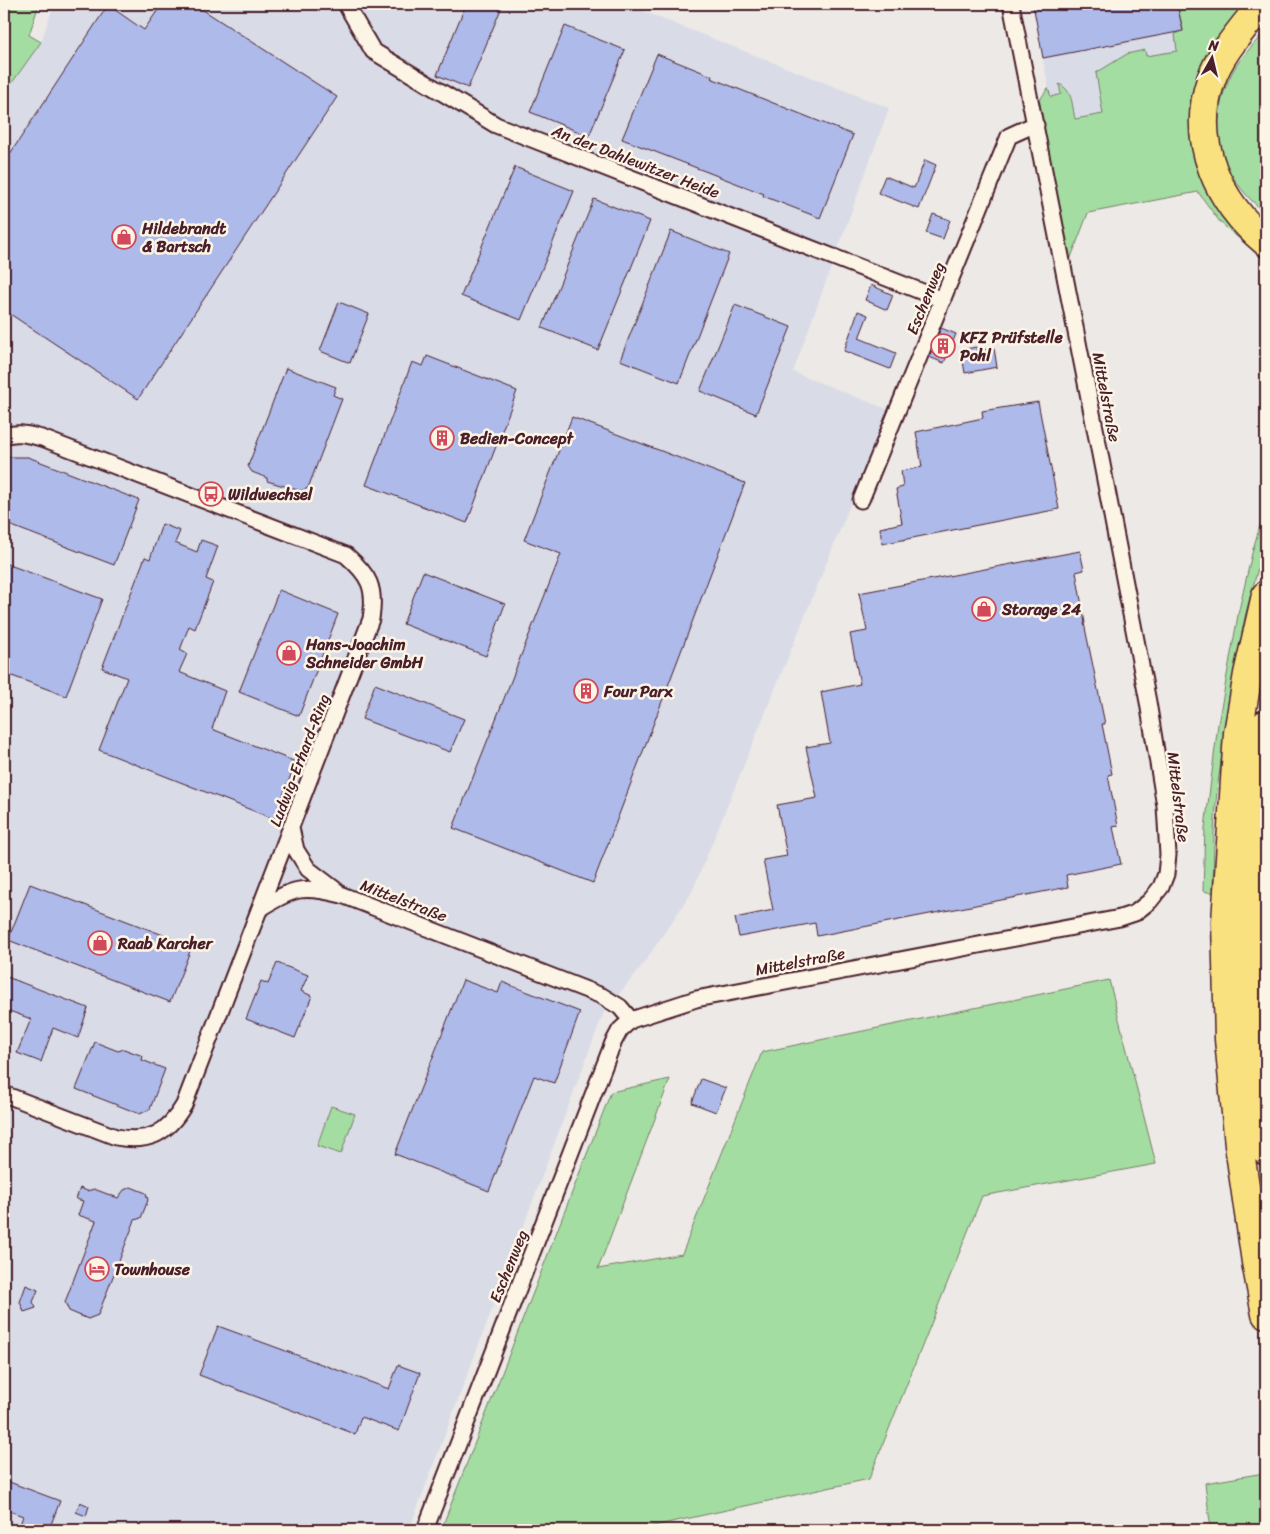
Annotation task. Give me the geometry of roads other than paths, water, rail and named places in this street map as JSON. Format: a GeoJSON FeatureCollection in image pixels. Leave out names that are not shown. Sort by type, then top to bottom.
{"type":"FeatureCollection","features":[{"type":"Feature","properties":{"kind":"highway"},"geometry":{"type":"LineString","coordinates":[[1257,8],[1224,56],[1211,79],[1206,102],[1204,128],[1206,151],[1212,172],[1223,193],[1238,215],[1266,242]]}},
{"type":"Feature","properties":{"kind":"highway"},"geometry":{"type":"LineString","coordinates":[[1212,172],[1234,201],[1250,216],[1266,227]]}},
{"type":"Feature","properties":{"kind":"highway"},"geometry":{"type":"LineString","coordinates":[[1266,595],[1248,674],[1238,733],[1226,922],[1229,1038],[1239,1145],[1256,1262],[1266,1314]]}},
{"type":"Feature","properties":{"kind":"highway"},"geometry":{"type":"LineString","coordinates":[[1266,724],[1252,852],[1250,917],[1253,1033],[1266,1151]]}},
{"type":"Feature","properties":{"kind":"street","name":"Mittelstraße"},"geometry":{"type":"LineString","coordinates":[[260,909],[283,894],[303,889],[317,889],[342,895],[602,996],[620,1007],[631,1020],[696,999],[1120,918],[1135,913],[1150,901],[1161,887],[1166,874],[1168,855],[1165,806],[1148,702],[1011,4]]}},
{"type":"Feature","properties":{"kind":"street","name":"An der Dahlewitzer Heide"},"geometry":{"type":"LineString","coordinates":[[348,8],[374,51],[496,125],[943,300]]}},
{"type":"Feature","properties":{"kind":"street","name":"Eschenweg"},"geometry":{"type":"LineString","coordinates":[[861,500],[1009,136],[1036,125]]}},
{"type":"Feature","properties":{"kind":"street","name":"Ludwig-Erhard-Ring"},"geometry":{"type":"LineString","coordinates":[[4,436],[24,433],[42,438],[333,549],[346,555],[361,568],[367,577],[373,603],[371,619],[260,909],[184,1105],[175,1120],[165,1130],[151,1137],[131,1140],[116,1137],[4,1094]]}},
{"type":"Feature","properties":{"kind":"street","name":"Mittelstraße"},"geometry":{"type":"LineString","coordinates":[[291,828],[296,850],[308,869],[342,895]]}},
{"type":"Feature","properties":{"kind":"street","name":"Eschenweg"},"geometry":{"type":"LineString","coordinates":[[425,1530],[613,1043],[620,1030],[631,1020]]}},
{"type":"Feature","properties":{"kind":"place","name":"Hildebrandt & Bartsch"},"geometry":{"type":"Point","coordinates":[124,237]}},
{"type":"Feature","properties":{"kind":"place","name":"KFZ Prüfstelle Pohl"},"geometry":{"type":"Point","coordinates":[943,346]}},
{"type":"Feature","properties":{"kind":"place","name":"Bedien-Concept"},"geometry":{"type":"Point","coordinates":[442,438]}},
{"type":"Feature","properties":{"kind":"place","name":"Wildwechsel"},"geometry":{"type":"Point","coordinates":[211,494]}},
{"type":"Feature","properties":{"kind":"place","name":"Storage 24"},"geometry":{"type":"Point","coordinates":[984,609]}},
{"type":"Feature","properties":{"kind":"place","name":"Hans-Joachim Schneider GmbH"},"geometry":{"type":"Point","coordinates":[289,653]}},
{"type":"Feature","properties":{"kind":"place","name":"Four Parx"},"geometry":{"type":"Point","coordinates":[586,691]}},
{"type":"Feature","properties":{"kind":"place","name":"Raab Karcher"},"geometry":{"type":"Point","coordinates":[100,943]}},
{"type":"Feature","properties":{"kind":"place","name":"Townhouse"},"geometry":{"type":"Point","coordinates":[97,1269]}}]}
